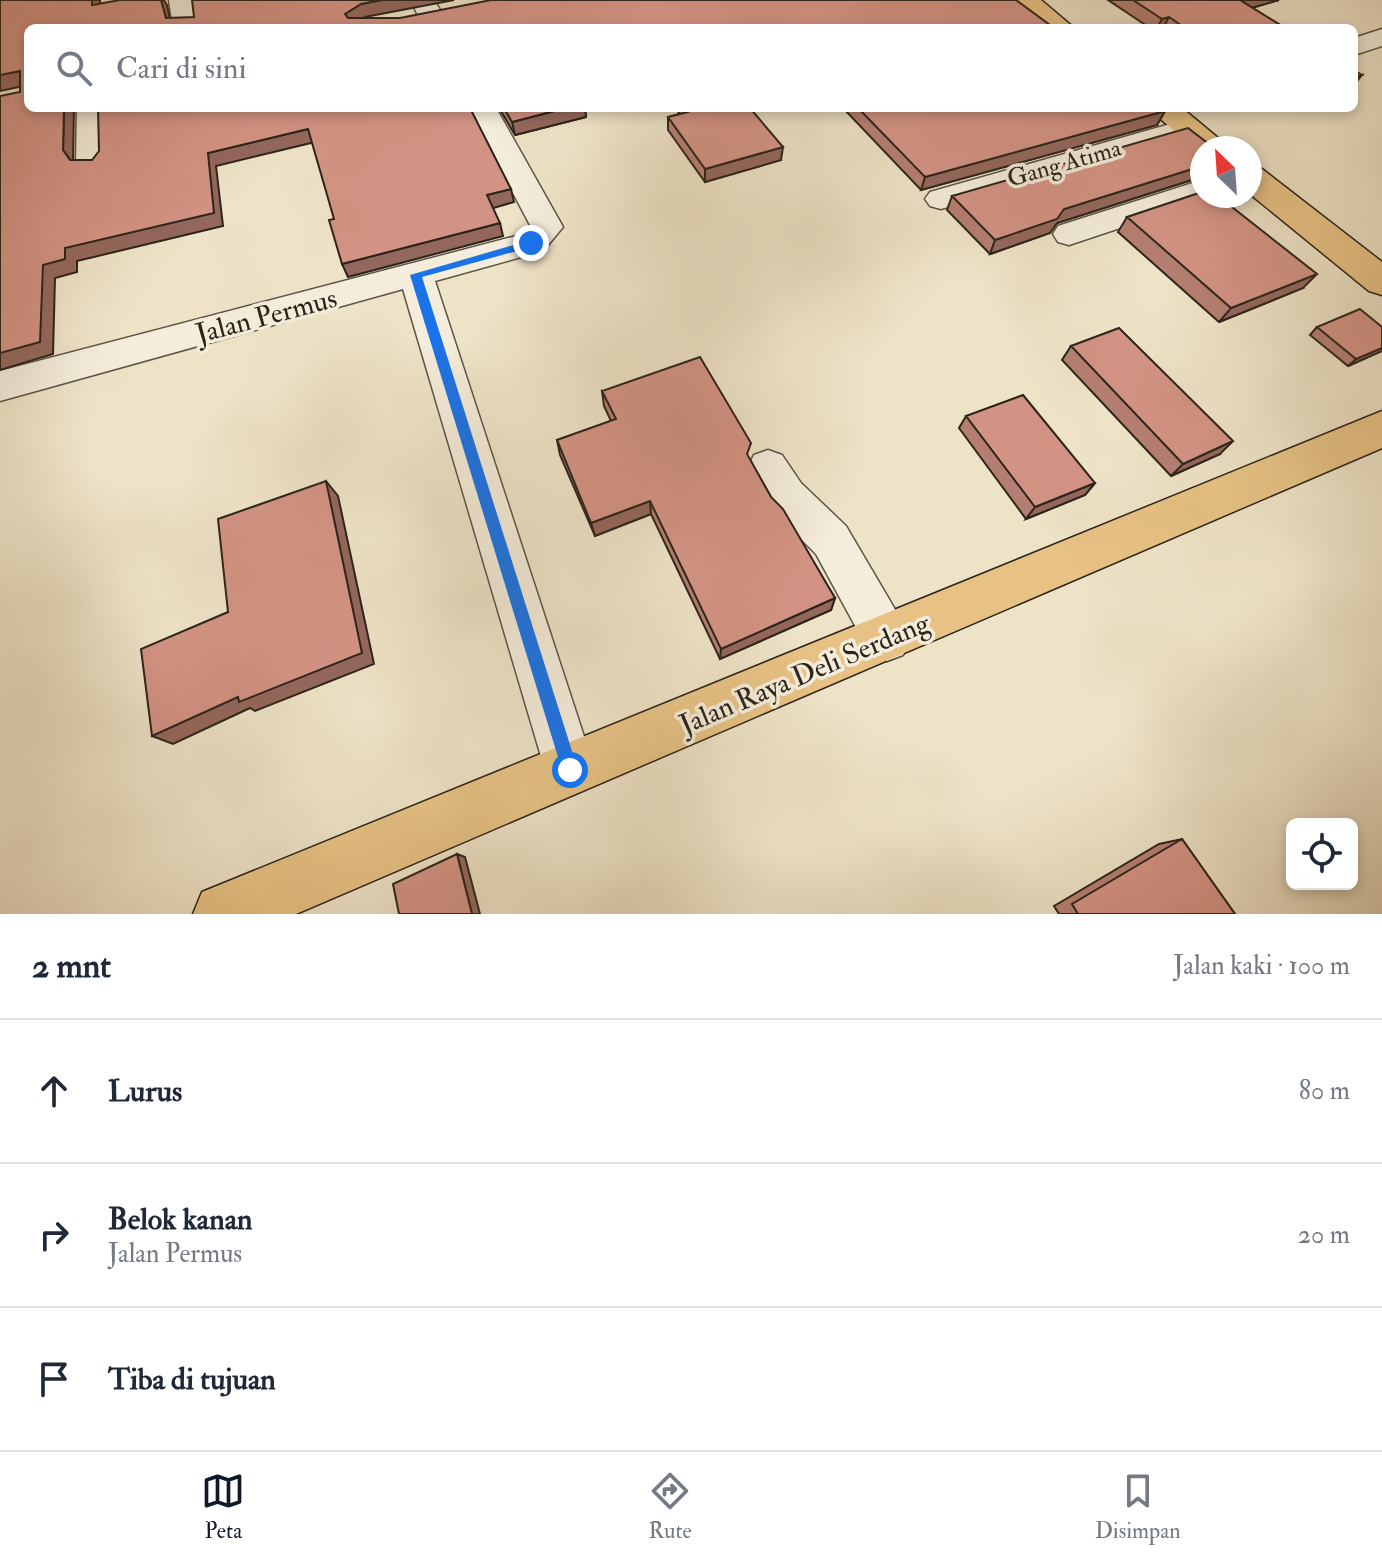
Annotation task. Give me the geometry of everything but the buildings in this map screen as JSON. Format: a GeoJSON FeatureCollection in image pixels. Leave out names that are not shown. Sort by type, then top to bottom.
{"type":"FeatureCollection","features":[{"type":"Feature","properties":{"kind":"main road"},"geometry":{"type":"LineString","coordinates":[[1024,0],[1055,24]]}},
{"type":"Feature","properties":{"kind":"main road"},"geometry":{"type":"LineString","coordinates":[[1168,112],[1198,136]]}},
{"type":"Feature","properties":{"kind":"main road"},"geometry":{"type":"LineString","coordinates":[[1262,187],[1382,282]]}},
{"type":"Feature","properties":{"kind":"main road","name":"Jalan Raya Deli Serdang"},"geometry":{"type":"LineString","coordinates":[[224,914],[887,639],[1382,429]]}},
{"type":"Feature","properties":{"kind":"street"},"geometry":{"type":"LineString","coordinates":[[181,0],[185,24]]}},
{"type":"Feature","properties":{"kind":"street"},"geometry":{"type":"LineString","coordinates":[[405,20],[435,14]]}},
{"type":"Feature","properties":{"kind":"street"},"geometry":{"type":"LineString","coordinates":[[1358,46],[1382,37]]}},
{"type":"Feature","properties":{"kind":"street"},"geometry":{"type":"LineString","coordinates":[[91,112],[91,163]]}},
{"type":"Feature","properties":{"kind":"street","name":"Jalan Permus"},"geometry":{"type":"LineString","coordinates":[[0,386],[531,243],[547,227],[484,112]]}},
{"type":"Feature","properties":{"kind":"street","name":"Gang Atima"},"geometry":{"type":"LineString","coordinates":[[941,199],[1188,128]]}},
{"type":"Feature","properties":{"kind":"street"},"geometry":{"type":"LineString","coordinates":[[1069,234],[1190,194]]}},
{"type":"Feature","properties":{"kind":"street"},"geometry":{"type":"LineString","coordinates":[[416,275],[570,770]]}},
{"type":"Feature","properties":{"kind":"street"},"geometry":{"type":"LineString","coordinates":[[768,467],[786,496],[831,540],[887,639]]}},
{"type":"Feature","properties":{"kind":"route"},"geometry":{"type":"LineString","coordinates":[[531,243],[416,275],[570,770]]}}]}
